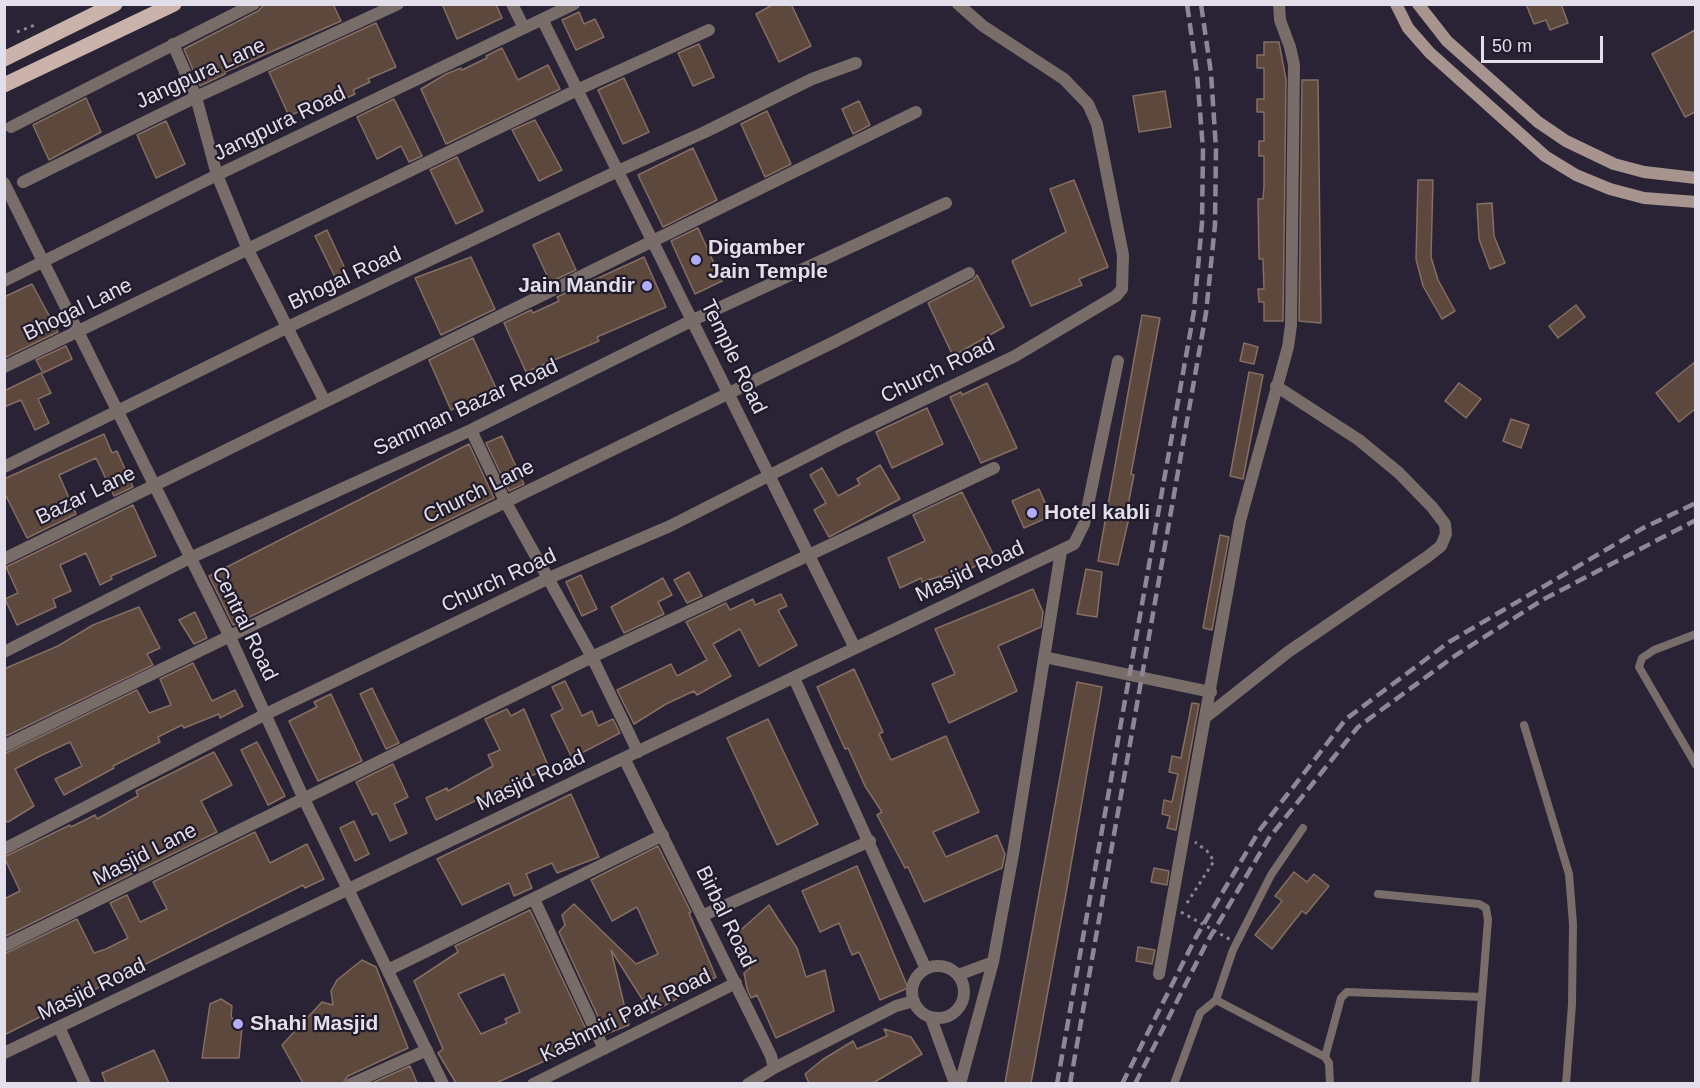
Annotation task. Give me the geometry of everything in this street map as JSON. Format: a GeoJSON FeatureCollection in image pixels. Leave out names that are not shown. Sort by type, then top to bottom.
{"type":"FeatureCollection","features":[{"type":"Feature","properties":{"kind":"main road"},"geometry":{"type":"LineString","coordinates":[[4,59],[115,4]]}},
{"type":"Feature","properties":{"kind":"main road"},"geometry":{"type":"LineString","coordinates":[[4,85],[174,4]]}},
{"type":"Feature","properties":{"kind":"main road"},"geometry":{"type":"LineString","coordinates":[[1396,4],[1408,28],[1430,53],[1545,156],[1576,175],[1610,189],[1644,198],[1695,202]]}},
{"type":"Feature","properties":{"kind":"main road"},"geometry":{"type":"LineString","coordinates":[[1418,4],[1448,41],[1538,122],[1566,141],[1614,165],[1644,172],[1695,177]]}},
{"type":"Feature","properties":{"kind":"street"},"geometry":{"type":"LineString","coordinates":[[11,128],[254,4]]}},
{"type":"Feature","properties":{"kind":"street","name":"Jangpura Lane"},"geometry":{"type":"LineString","coordinates":[[23,182],[196,97],[398,4]]}},
{"type":"Feature","properties":{"kind":"street"},"geometry":{"type":"LineString","coordinates":[[512,4],[524,28]]}},
{"type":"Feature","properties":{"kind":"street","name":"Jangpura Road"},"geometry":{"type":"LineString","coordinates":[[4,281],[574,4]]}},
{"type":"Feature","properties":{"kind":"street","name":"Church Road"},"geometry":{"type":"LineString","coordinates":[[4,849],[266,714],[549,578],[670,526],[769,474],[1015,356],[1116,296],[1122,289],[1123,255],[1096,124],[1088,104],[1064,79],[983,26],[958,4]]}},
{"type":"Feature","properties":{"kind":"street"},"geometry":{"type":"LineString","coordinates":[[1159,974],[1207,716],[1240,521],[1291,326],[1294,65],[1280,20],[1279,4]]}},
{"type":"Feature","properties":{"kind":"street","name":"Temple Road"},"geometry":{"type":"LineString","coordinates":[[542,19],[855,648]]}},
{"type":"Feature","properties":{"kind":"street","name":"Bhogal Lane"},"geometry":{"type":"LineString","coordinates":[[4,367],[577,90],[709,30]]}},
{"type":"Feature","properties":{"kind":"street"},"geometry":{"type":"LineString","coordinates":[[173,44],[196,97],[217,176],[249,250],[324,400]]}},
{"type":"Feature","properties":{"kind":"street","name":"Bhogal Road"},"geometry":{"type":"LineString","coordinates":[[4,467],[288,327],[705,132],[812,79],[856,63]]}},
{"type":"Feature","properties":{"kind":"street","name":"Bazar Lane"},"geometry":{"type":"LineString","coordinates":[[4,559],[324,400],[916,112]]}},
{"type":"Feature","properties":{"kind":"street","name":"Central Road"},"geometry":{"type":"LineString","coordinates":[[5,187],[230,637],[303,797],[443,1083]]}},
{"type":"Feature","properties":{"kind":"street","name":"Samman Bazar Road"},"geometry":{"type":"LineString","coordinates":[[4,652],[190,558],[471,430],[693,320],[946,203]]}},
{"type":"Feature","properties":{"kind":"street","name":"Church Lane"},"geometry":{"type":"LineString","coordinates":[[4,746],[729,393],[969,273]]}},
{"type":"Feature","properties":{"kind":"street","name":"Masjid Road"},"geometry":{"type":"LineString","coordinates":[[4,1053],[1074,544],[1084,524],[1118,361]]}},
{"type":"Feature","properties":{"kind":"street"},"geometry":{"type":"LineString","coordinates":[[1207,716],[1288,652],[1427,557],[1441,546],[1446,534],[1445,524],[1432,507],[1399,473],[1359,440],[1276,386]]}},
{"type":"Feature","properties":{"kind":"street"},"geometry":{"type":"LineString","coordinates":[[471,430],[506,501],[592,657],[638,752]]}},
{"type":"Feature","properties":{"kind":"street","name":"Masjid Lane"},"geometry":{"type":"LineString","coordinates":[[4,946],[303,797],[592,657],[994,468]]}},
{"type":"Feature","properties":{"kind":"street"},"geometry":{"type":"LineString","coordinates":[[960,1083],[993,962],[1060,551]]}},
{"type":"Feature","properties":{"kind":"street"},"geometry":{"type":"LineString","coordinates":[[1044,657],[1211,692]]}},
{"type":"Feature","properties":{"kind":"street"},"geometry":{"type":"LineString","coordinates":[[794,678],[870,841],[926,969]]}},
{"type":"Feature","properties":{"kind":"street","name":"Birbal Road"},"geometry":{"type":"LineString","coordinates":[[624,758],[766,1043],[774,1068]]}},
{"type":"Feature","properties":{"kind":"street"},"geometry":{"type":"LineString","coordinates":[[388,970],[663,835]]}},
{"type":"Feature","properties":{"kind":"street"},"geometry":{"type":"LineString","coordinates":[[704,915],[870,841]]}},
{"type":"Feature","properties":{"kind":"street"},"geometry":{"type":"LineString","coordinates":[[534,898],[604,1049]]}},
{"type":"Feature","properties":{"kind":"street"},"geometry":{"type":"LineString","coordinates":[[958,975],[993,962]]}},
{"type":"Feature","properties":{"kind":"street"},"geometry":{"type":"LineString","coordinates":[[931,1018],[949,1015],[958,1008],[964,997],[963,986],[958,975],[949,968],[937,966],[926,969],[917,977],[913,989],[914,1001],[931,1018],[955,1083]]}},
{"type":"Feature","properties":{"kind":"street","name":"Kashmiri Park Road"},"geometry":{"type":"LineString","coordinates":[[533,1083],[736,983]]}},
{"type":"Feature","properties":{"kind":"street"},"geometry":{"type":"LineString","coordinates":[[748,1083],[896,1006],[914,1001]]}},
{"type":"Feature","properties":{"kind":"street"},"geometry":{"type":"LineString","coordinates":[[60,1027],[85,1083]]}},
{"type":"Feature","properties":{"kind":"street"},"geometry":{"type":"LineString","coordinates":[[351,1083],[427,1050]]}},
{"type":"Feature","properties":{"kind":"lane"},"geometry":{"type":"LineString","coordinates":[[1695,634],[1654,650],[1642,658],[1639,667],[1695,765]]}},
{"type":"Feature","properties":{"kind":"lane"},"geometry":{"type":"LineString","coordinates":[[1524,725],[1569,874],[1573,924],[1572,1004],[1566,1083]]}},
{"type":"Feature","properties":{"kind":"lane"},"geometry":{"type":"LineString","coordinates":[[1174,1083],[1200,1013],[1216,1000],[1233,950],[1271,875],[1303,828]]}},
{"type":"Feature","properties":{"kind":"lane"},"geometry":{"type":"LineString","coordinates":[[1378,894],[1479,904],[1486,908],[1488,920],[1475,1083]]}},
{"type":"Feature","properties":{"kind":"lane"},"geometry":{"type":"LineString","coordinates":[[1325,1057],[1341,998],[1347,992],[1482,997]]}},
{"type":"Feature","properties":{"kind":"lane"},"geometry":{"type":"LineString","coordinates":[[1216,1000],[1325,1057],[1329,1063],[1330,1083]]}},
{"type":"Feature","properties":{"kind":"path"},"geometry":{"type":"LineString","coordinates":[[17,32],[43,21]]}},
{"type":"Feature","properties":{"kind":"path"},"geometry":{"type":"LineString","coordinates":[[1185,837],[1213,856],[1214,861],[1181,912],[1231,940]]}},
{"type":"Feature","properties":{"kind":"building"},"geometry":{"type":"Polygon","coordinates":[[[265,4],[333,4],[341,21],[225,72],[200,86],[184,49],[258,11],[265,4]]]}},
{"type":"Feature","properties":{"kind":"building"},"geometry":{"type":"Polygon","coordinates":[[[442,4],[496,4],[502,18],[457,39],[442,4]]]}},
{"type":"Feature","properties":{"kind":"building"},"geometry":{"type":"Polygon","coordinates":[[[774,4],[791,4],[811,46],[779,62],[756,14],[774,4]]]}},
{"type":"Feature","properties":{"kind":"building"},"geometry":{"type":"Polygon","coordinates":[[[1526,4],[1561,4],[1568,23],[1550,30],[1546,20],[1534,24],[1526,4]]]}},
{"type":"Feature","properties":{"kind":"building"},"geometry":{"type":"Polygon","coordinates":[[[579,12],[584,24],[595,19],[604,37],[576,50],[562,20],[579,12]]]}},
{"type":"Feature","properties":{"kind":"building"},"geometry":{"type":"Polygon","coordinates":[[[376,23],[396,67],[368,79],[370,82],[353,90],[355,94],[325,108],[322,101],[289,116],[269,72],[376,23]]]}},
{"type":"Feature","properties":{"kind":"building"},"geometry":{"type":"Polygon","coordinates":[[[1695,30],[1695,112],[1685,117],[1652,54],[1695,30]]]}},
{"type":"Feature","properties":{"kind":"building"},"geometry":{"type":"Polygon","coordinates":[[[1264,42],[1279,42],[1286,80],[1283,321],[1264,321],[1264,302],[1259,302],[1258,289],[1264,289],[1263,259],[1259,259],[1258,199],[1263,199],[1264,187],[1264,156],[1259,156],[1259,141],[1264,141],[1264,112],[1257,112],[1257,99],[1264,99],[1264,68],[1257,68],[1257,55],[1264,55],[1264,42]]]}},
{"type":"Feature","properties":{"kind":"building"},"geometry":{"type":"Polygon","coordinates":[[[699,44],[714,77],[693,86],[678,53],[699,44]]]}},
{"type":"Feature","properties":{"kind":"building"},"geometry":{"type":"Polygon","coordinates":[[[502,48],[518,80],[548,65],[560,89],[446,144],[421,89],[446,74],[461,68],[462,70],[487,58],[486,56],[502,48]]]}},
{"type":"Feature","properties":{"kind":"building"},"geometry":{"type":"Polygon","coordinates":[[[624,78],[649,132],[623,144],[598,90],[624,78]]]}},
{"type":"Feature","properties":{"kind":"building"},"geometry":{"type":"Polygon","coordinates":[[[1302,80],[1318,80],[1321,323],[1299,321],[1302,80]]]}},
{"type":"Feature","properties":{"kind":"building"},"geometry":{"type":"Polygon","coordinates":[[[1165,91],[1171,127],[1139,132],[1133,96],[1165,91]]]}},
{"type":"Feature","properties":{"kind":"building"},"geometry":{"type":"Polygon","coordinates":[[[86,98],[101,132],[49,160],[33,125],[86,98]]]}},
{"type":"Feature","properties":{"kind":"building"},"geometry":{"type":"Polygon","coordinates":[[[394,99],[422,156],[409,162],[401,146],[377,159],[357,117],[394,99]]]}},
{"type":"Feature","properties":{"kind":"building"},"geometry":{"type":"Polygon","coordinates":[[[859,101],[870,125],[853,134],[842,109],[859,101]]]}},
{"type":"Feature","properties":{"kind":"building"},"geometry":{"type":"Polygon","coordinates":[[[767,111],[791,164],[765,177],[741,124],[767,111]]]}},
{"type":"Feature","properties":{"kind":"building"},"geometry":{"type":"Polygon","coordinates":[[[535,120],[562,170],[539,181],[512,130],[535,120]]]}},
{"type":"Feature","properties":{"kind":"building"},"geometry":{"type":"Polygon","coordinates":[[[166,121],[185,164],[156,178],[137,135],[166,121]]]}},
{"type":"Feature","properties":{"kind":"building"},"geometry":{"type":"Polygon","coordinates":[[[693,148],[717,200],[663,227],[638,175],[693,148]]]}},
{"type":"Feature","properties":{"kind":"building"},"geometry":{"type":"Polygon","coordinates":[[[457,157],[483,211],[456,224],[430,170],[457,157]]]}},
{"type":"Feature","properties":{"kind":"building"},"geometry":{"type":"Polygon","coordinates":[[[1074,180],[1108,267],[1079,279],[1082,285],[1031,306],[1012,261],[1066,232],[1050,189],[1074,180]]]}},
{"type":"Feature","properties":{"kind":"building"},"geometry":{"type":"Polygon","coordinates":[[[1418,180],[1433,180],[1431,257],[1438,280],[1455,311],[1442,319],[1423,286],[1416,259],[1418,180]]]}},
{"type":"Feature","properties":{"kind":"building"},"geometry":{"type":"Polygon","coordinates":[[[1492,203],[1494,236],[1505,263],[1490,269],[1479,239],[1477,204],[1492,203]]]}},
{"type":"Feature","properties":{"kind":"building","name":"Digamber Jain Temple"},"geometry":{"type":"Polygon","coordinates":[[[698,228],[722,281],[695,294],[671,241],[698,228]]]}},
{"type":"Feature","properties":{"kind":"building"},"geometry":{"type":"Polygon","coordinates":[[[327,230],[347,273],[336,279],[315,236],[327,230]]]}},
{"type":"Feature","properties":{"kind":"building"},"geometry":{"type":"Polygon","coordinates":[[[559,233],[576,270],[550,282],[533,245],[559,233]]]}},
{"type":"Feature","properties":{"kind":"building"},"geometry":{"type":"Polygon","coordinates":[[[471,257],[495,309],[441,335],[415,278],[471,257]]]}},
{"type":"Feature","properties":{"kind":"building"},"geometry":{"type":"Polygon","coordinates":[[[644,257],[666,307],[597,337],[599,341],[526,372],[504,323],[531,310],[533,313],[559,301],[557,297],[644,257]]]}},
{"type":"Feature","properties":{"kind":"building"},"geometry":{"type":"Polygon","coordinates":[[[977,275],[1004,327],[953,356],[928,303],[973,280],[977,275]]]}},
{"type":"Feature","properties":{"kind":"building"},"geometry":{"type":"Polygon","coordinates":[[[32,284],[58,332],[4,358],[4,297],[32,284]]]}},
{"type":"Feature","properties":{"kind":"building"},"geometry":{"type":"Polygon","coordinates":[[[1576,305],[1585,317],[1558,338],[1549,326],[1576,305]]]}},
{"type":"Feature","properties":{"kind":"building"},"geometry":{"type":"Polygon","coordinates":[[[1142,315],[1160,318],[1131,474],[1134,475],[1128,505],[1132,505],[1118,565],[1098,561],[1142,315]]]}},
{"type":"Feature","properties":{"kind":"building"},"geometry":{"type":"Polygon","coordinates":[[[473,338],[496,388],[451,410],[429,360],[473,338]]]}},
{"type":"Feature","properties":{"kind":"building"},"geometry":{"type":"Polygon","coordinates":[[[1244,343],[1258,347],[1254,364],[1240,361],[1244,343]]]}},
{"type":"Feature","properties":{"kind":"building"},"geometry":{"type":"Polygon","coordinates":[[[66,346],[72,359],[43,373],[36,360],[66,346]]]}},
{"type":"Feature","properties":{"kind":"building"},"geometry":{"type":"Polygon","coordinates":[[[1695,362],[1695,409],[1679,422],[1656,393],[1695,362]]]}},
{"type":"Feature","properties":{"kind":"building"},"geometry":{"type":"Polygon","coordinates":[[[1249,372],[1263,375],[1243,479],[1230,476],[1249,372]]]}},
{"type":"Feature","properties":{"kind":"building"},"geometry":{"type":"Polygon","coordinates":[[[41,373],[51,393],[38,399],[49,423],[35,430],[21,400],[4,407],[4,391],[41,373]]]}},
{"type":"Feature","properties":{"kind":"building"},"geometry":{"type":"Polygon","coordinates":[[[987,383],[1017,448],[981,463],[950,397],[961,392],[962,395],[987,383]]]}},
{"type":"Feature","properties":{"kind":"building"},"geometry":{"type":"Polygon","coordinates":[[[1459,383],[1481,399],[1466,418],[1445,401],[1459,383]]]}},
{"type":"Feature","properties":{"kind":"building"},"geometry":{"type":"Polygon","coordinates":[[[927,408],[943,444],[892,468],[876,432],[927,408]]]}},
{"type":"Feature","properties":{"kind":"building"},"geometry":{"type":"Polygon","coordinates":[[[1511,419],[1529,425],[1521,448],[1503,441],[1511,419]]]}},
{"type":"Feature","properties":{"kind":"building"},"geometry":{"type":"Polygon","coordinates":[[[104,434],[112,453],[117,451],[133,487],[114,496],[96,458],[59,475],[76,514],[27,538],[4,492],[4,479],[104,434]]]}},
{"type":"Feature","properties":{"kind":"building"},"geometry":{"type":"Polygon","coordinates":[[[502,436],[524,484],[509,491],[486,443],[502,436]]]}},
{"type":"Feature","properties":{"kind":"building"},"geometry":{"type":"Polygon","coordinates":[[[469,444],[494,498],[233,625],[209,576],[469,444]]]}},
{"type":"Feature","properties":{"kind":"building"},"geometry":{"type":"Polygon","coordinates":[[[880,465],[900,499],[829,537],[814,510],[826,503],[810,475],[822,468],[838,496],[860,484],[857,479],[880,465]]]}},
{"type":"Feature","properties":{"kind":"building"},"geometry":{"type":"Polygon","coordinates":[[[1039,489],[1051,516],[1024,528],[1012,501],[1039,489]]]}},
{"type":"Feature","properties":{"kind":"building"},"geometry":{"type":"Polygon","coordinates":[[[962,492],[994,556],[944,583],[941,576],[922,582],[921,578],[900,588],[888,558],[925,541],[913,515],[962,492]]]}},
{"type":"Feature","properties":{"kind":"building"},"geometry":{"type":"Polygon","coordinates":[[[133,505],[156,556],[111,576],[112,579],[100,585],[86,553],[60,565],[71,591],[53,599],[56,607],[17,625],[5,599],[18,593],[6,567],[133,505]]]}},
{"type":"Feature","properties":{"kind":"building"},"geometry":{"type":"Polygon","coordinates":[[[1220,535],[1229,537],[1212,630],[1203,628],[1220,535]]]}},
{"type":"Feature","properties":{"kind":"building"},"geometry":{"type":"Polygon","coordinates":[[[1086,569],[1102,572],[1097,617],[1077,614],[1086,569]]]}},
{"type":"Feature","properties":{"kind":"building"},"geometry":{"type":"Polygon","coordinates":[[[689,572],[702,596],[687,603],[674,580],[689,572]]]}},
{"type":"Feature","properties":{"kind":"building"},"geometry":{"type":"Polygon","coordinates":[[[581,575],[597,609],[582,616],[566,582],[581,575]]]}},
{"type":"Feature","properties":{"kind":"building"},"geometry":{"type":"Polygon","coordinates":[[[663,578],[672,595],[658,602],[664,614],[624,633],[611,607],[663,578]]]}},
{"type":"Feature","properties":{"kind":"building"},"geometry":{"type":"Polygon","coordinates":[[[1033,589],[1043,612],[1041,627],[998,646],[1017,691],[949,723],[932,684],[955,674],[935,629],[1033,589]]]}},
{"type":"Feature","properties":{"kind":"building"},"geometry":{"type":"Polygon","coordinates":[[[781,594],[787,606],[778,610],[797,645],[759,666],[740,629],[713,644],[731,676],[697,695],[694,691],[666,704],[634,724],[617,690],[671,664],[677,676],[707,660],[686,622],[726,603],[730,610],[753,599],[755,605],[781,594]]]}},
{"type":"Feature","properties":{"kind":"building"},"geometry":{"type":"Polygon","coordinates":[[[139,607],[160,648],[147,654],[153,665],[4,737],[4,669],[58,646],[93,625],[139,607]]]}},
{"type":"Feature","properties":{"kind":"building"},"geometry":{"type":"Polygon","coordinates":[[[195,612],[207,638],[194,644],[179,620],[195,612]]]}},
{"type":"Feature","properties":{"kind":"building"},"geometry":{"type":"Polygon","coordinates":[[[193,663],[212,701],[235,690],[243,706],[220,718],[219,714],[184,728],[182,725],[158,737],[160,742],[64,795],[55,779],[82,766],[70,742],[42,755],[15,769],[34,806],[8,822],[4,820],[4,754],[137,690],[149,713],[171,705],[160,679],[193,663]]]}},
{"type":"Feature","properties":{"kind":"building"},"geometry":{"type":"Polygon","coordinates":[[[854,669],[883,732],[879,734],[891,760],[946,736],[979,812],[933,832],[946,857],[997,835],[1005,854],[1002,868],[924,902],[908,867],[905,868],[877,815],[882,812],[865,786],[848,748],[845,749],[817,687],[854,669]]]}},
{"type":"Feature","properties":{"kind":"building"},"geometry":{"type":"Polygon","coordinates":[[[565,681],[582,716],[592,711],[598,726],[613,719],[620,733],[572,758],[551,715],[563,709],[552,687],[565,681]]]}},
{"type":"Feature","properties":{"kind":"building"},"geometry":{"type":"Polygon","coordinates":[[[1077,682],[1102,687],[1065,899],[1031,1083],[1005,1083],[1077,682]]]}},
{"type":"Feature","properties":{"kind":"building"},"geometry":{"type":"Polygon","coordinates":[[[372,688],[399,743],[386,749],[360,694],[372,688]]]}},
{"type":"Feature","properties":{"kind":"building"},"geometry":{"type":"Polygon","coordinates":[[[331,694],[362,761],[318,781],[289,721],[317,707],[314,702],[331,694]]]}},
{"type":"Feature","properties":{"kind":"building"},"geometry":{"type":"Polygon","coordinates":[[[1192,703],[1199,704],[1176,830],[1167,828],[1170,816],[1162,814],[1164,800],[1172,802],[1178,774],[1169,772],[1172,756],[1181,758],[1192,703]]]}},
{"type":"Feature","properties":{"kind":"building"},"geometry":{"type":"Polygon","coordinates":[[[507,709],[511,716],[524,709],[549,768],[531,776],[530,774],[436,820],[426,798],[447,788],[448,791],[493,766],[488,755],[500,750],[485,719],[507,709]]]}},
{"type":"Feature","properties":{"kind":"building"},"geometry":{"type":"Polygon","coordinates":[[[768,719],[818,824],[777,845],[727,738],[768,719]]]}},
{"type":"Feature","properties":{"kind":"building"},"geometry":{"type":"Polygon","coordinates":[[[257,742],[285,796],[268,805],[241,750],[257,742]]]}},
{"type":"Feature","properties":{"kind":"building"},"geometry":{"type":"Polygon","coordinates":[[[214,752],[232,785],[201,801],[217,832],[4,937],[4,899],[20,891],[4,857],[70,825],[71,827],[95,815],[97,819],[138,796],[136,791],[214,752]]]}},
{"type":"Feature","properties":{"kind":"building"},"geometry":{"type":"Polygon","coordinates":[[[393,764],[408,797],[394,804],[407,833],[390,841],[377,813],[372,815],[356,782],[393,764]]]}},
{"type":"Feature","properties":{"kind":"building"},"geometry":{"type":"Polygon","coordinates":[[[571,794],[599,857],[557,873],[552,863],[526,874],[532,888],[514,896],[509,883],[462,905],[437,859],[571,794]]]}},
{"type":"Feature","properties":{"kind":"building"},"geometry":{"type":"Polygon","coordinates":[[[354,821],[369,854],[355,861],[340,828],[354,821]]]}},
{"type":"Feature","properties":{"kind":"building"},"geometry":{"type":"Polygon","coordinates":[[[255,832],[270,863],[307,844],[324,879],[305,888],[303,885],[4,1035],[4,954],[77,919],[94,953],[106,949],[128,938],[110,903],[127,895],[140,922],[167,909],[153,882],[255,832]]]}},
{"type":"Feature","properties":{"kind":"building"},"geometry":{"type":"Polygon","coordinates":[[[658,846],[691,912],[689,913],[716,977],[651,1013],[611,950],[629,1025],[606,1034],[559,932],[565,925],[562,915],[574,904],[636,964],[658,954],[637,907],[612,921],[591,880],[658,846]]]}},
{"type":"Feature","properties":{"kind":"building"},"geometry":{"type":"Polygon","coordinates":[[[857,866],[908,988],[880,1000],[859,952],[852,955],[839,923],[820,932],[802,891],[857,866]]]}},
{"type":"Feature","properties":{"kind":"building"},"geometry":{"type":"Polygon","coordinates":[[[1154,868],[1169,871],[1167,885],[1151,882],[1154,868]]]}},
{"type":"Feature","properties":{"kind":"building"},"geometry":{"type":"Polygon","coordinates":[[[1294,872],[1307,882],[1314,874],[1329,886],[1306,914],[1302,911],[1272,949],[1255,935],[1282,901],[1275,896],[1294,872]]]}},
{"type":"Feature","properties":{"kind":"building"},"geometry":{"type":"Polygon","coordinates":[[[769,905],[797,948],[806,977],[825,970],[834,1011],[776,1038],[757,995],[751,998],[747,989],[744,973],[750,968],[735,935],[769,905]]]}},
{"type":"Feature","properties":{"kind":"building"},"geometry":{"type":"Polygon","coordinates":[[[530,910],[591,1040],[496,1083],[456,1083],[438,1053],[443,1049],[414,981],[458,952],[455,946],[530,910]],[[504,974],[458,994],[481,1034],[507,1023],[505,1019],[520,1012],[504,974]]]}},
{"type":"Feature","properties":{"kind":"building"},"geometry":{"type":"Polygon","coordinates":[[[1138,947],[1155,950],[1152,964],[1136,961],[1138,947]]]}},
{"type":"Feature","properties":{"kind":"building"},"geometry":{"type":"Polygon","coordinates":[[[362,960],[376,967],[408,1048],[348,1076],[343,1083],[303,1083],[282,1045],[322,1002],[333,1005],[331,991],[337,980],[362,960]]]}},
{"type":"Feature","properties":{"kind":"building"},"geometry":{"type":"Polygon","coordinates":[[[221,999],[232,1006],[231,1017],[242,1027],[239,1058],[202,1058],[210,1004],[221,999]]]}},
{"type":"Feature","properties":{"kind":"building"},"geometry":{"type":"Polygon","coordinates":[[[884,1029],[911,1037],[922,1054],[873,1083],[809,1083],[805,1074],[822,1060],[853,1041],[857,1049],[887,1036],[884,1029]]]}},
{"type":"Feature","properties":{"kind":"building"},"geometry":{"type":"Polygon","coordinates":[[[154,1050],[169,1083],[106,1083],[102,1073],[154,1050]]]}},
{"type":"Feature","properties":{"kind":"building"},"geometry":{"type":"Polygon","coordinates":[[[410,1066],[417,1083],[372,1083],[410,1066]]]}},
{"type":"Feature","properties":{"kind":"railway"},"geometry":{"type":"LineString","coordinates":[[1057,1084],[1194,311],[1202,223],[1203,149],[1197,74],[1187,4]]}},
{"type":"Feature","properties":{"kind":"railway"},"geometry":{"type":"LineString","coordinates":[[1070,1084],[1206,313],[1215,225],[1216,149],[1211,73],[1201,4]]}},
{"type":"Feature","properties":{"kind":"railway"},"geometry":{"type":"LineString","coordinates":[[1122,1084],[1196,937],[1259,831],[1346,719],[1449,642],[1643,528],[1696,503]]}},
{"type":"Feature","properties":{"kind":"railway"},"geometry":{"type":"LineString","coordinates":[[1135,1084],[1206,944],[1269,838],[1358,727],[1456,655],[1544,599],[1696,520]]}},
{"type":"Feature","properties":{"kind":"place","name":"Digamber Jain Temple"},"geometry":{"type":"Point","coordinates":[696,260]}},
{"type":"Feature","properties":{"kind":"place","name":"Jain Mandir"},"geometry":{"type":"Point","coordinates":[647,286]}},
{"type":"Feature","properties":{"kind":"place","name":"Hotel kabli"},"geometry":{"type":"Point","coordinates":[1032,513]}},
{"type":"Feature","properties":{"kind":"place","name":"Shahi Masjid"},"geometry":{"type":"Point","coordinates":[238,1024]}}]}
